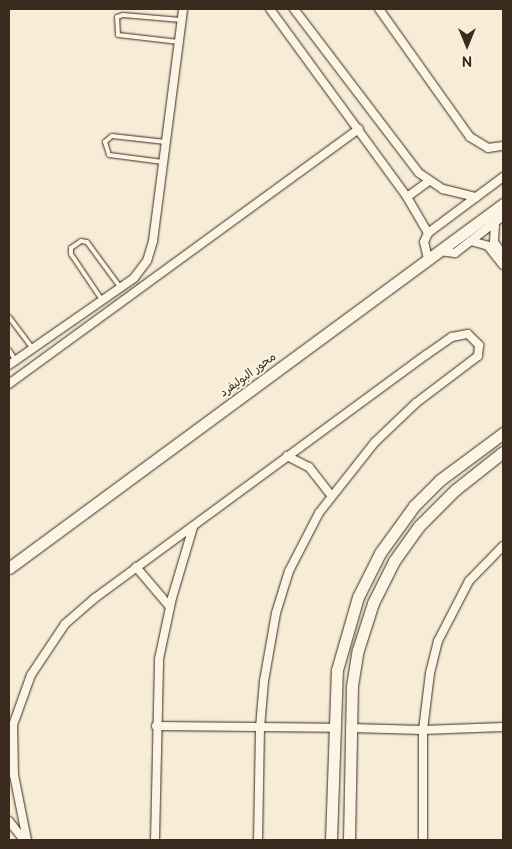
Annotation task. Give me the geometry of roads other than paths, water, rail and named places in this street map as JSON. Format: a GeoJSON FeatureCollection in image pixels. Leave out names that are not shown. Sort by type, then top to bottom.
{"type":"FeatureCollection","features":[{"type":"Feature","properties":{"kind":"street"},"geometry":{"type":"LineString","coordinates":[[9,365],[139,273],[150,255],[183,9]]}},
{"type":"Feature","properties":{"kind":"street"},"geometry":{"type":"LineString","coordinates":[[270,9],[407,197],[428,233]]}},
{"type":"Feature","properties":{"kind":"street"},"geometry":{"type":"LineString","coordinates":[[294,9],[416,170],[429,181],[451,192],[476,197]]}},
{"type":"Feature","properties":{"kind":"street"},"geometry":{"type":"LineString","coordinates":[[379,9],[470,137],[488,148],[503,146]]}},
{"type":"Feature","properties":{"kind":"street"},"geometry":{"type":"LineString","coordinates":[[9,384],[359,129]]}},
{"type":"Feature","properties":{"kind":"street"},"geometry":{"type":"LineString","coordinates":[[428,259],[424,242],[428,233],[503,177]]}},
{"type":"Feature","properties":{"kind":"street"},"geometry":{"type":"LineString","coordinates":[[407,197],[429,181]]}},
{"type":"Feature","properties":{"kind":"street","name":"محور البوليفرد"},"geometry":{"type":"LineString","coordinates":[[9,568],[503,204]]}},
{"type":"Feature","properties":{"kind":"street"},"geometry":{"type":"LineString","coordinates":[[440,251],[452,254],[503,216]]}},
{"type":"Feature","properties":{"kind":"street"},"geometry":{"type":"LineString","coordinates":[[496,222],[494,242],[503,255]]}},
{"type":"Feature","properties":{"kind":"street"},"geometry":{"type":"LineString","coordinates":[[471,241],[488,246],[503,265]]}},
{"type":"Feature","properties":{"kind":"street"},"geometry":{"type":"LineString","coordinates":[[25,840],[11,778],[11,725],[31,675],[52,640],[95,598],[287,456],[452,338],[463,334],[474,337],[479,345],[478,356],[392,425],[331,495],[301,545],[282,592],[267,657],[260,728],[258,840]]}},
{"type":"Feature","properties":{"kind":"street"},"geometry":{"type":"LineString","coordinates":[[331,840],[333,728],[341,646],[358,597],[380,553],[414,506],[440,480],[503,433]]}},
{"type":"Feature","properties":{"kind":"street"},"geometry":{"type":"LineString","coordinates":[[349,840],[352,686],[358,650],[373,603],[390,568],[419,526],[455,490],[503,452]]}},
{"type":"Feature","properties":{"kind":"street"},"geometry":{"type":"LineString","coordinates":[[287,456],[309,466],[331,495]]}},
{"type":"Feature","properties":{"kind":"street"},"geometry":{"type":"LineString","coordinates":[[155,840],[156,726],[159,659],[170,607],[193,527]]}},
{"type":"Feature","properties":{"kind":"street"},"geometry":{"type":"LineString","coordinates":[[423,840],[423,730],[430,673],[438,641],[469,581],[503,546]]}},
{"type":"Feature","properties":{"kind":"street"},"geometry":{"type":"LineString","coordinates":[[136,567],[170,607]]}},
{"type":"Feature","properties":{"kind":"street"},"geometry":{"type":"LineString","coordinates":[[156,726],[333,728]]}},
{"type":"Feature","properties":{"kind":"street"},"geometry":{"type":"LineString","coordinates":[[350,728],[423,730],[503,727]]}},
{"type":"Feature","properties":{"kind":"street"},"geometry":{"type":"LineString","coordinates":[[331,791],[350,790]]}},
{"type":"Feature","properties":{"kind":"street"},"geometry":{"type":"LineString","coordinates":[[9,821],[25,840]]}},
{"type":"Feature","properties":{"kind":"lane"},"geometry":{"type":"LineString","coordinates":[[179,42],[118,35],[116,31],[117,17],[123,14],[181,20]]}},
{"type":"Feature","properties":{"kind":"lane"},"geometry":{"type":"LineString","coordinates":[[163,162],[109,155],[105,142],[112,136],[166,142]]}},
{"type":"Feature","properties":{"kind":"lane"},"geometry":{"type":"LineString","coordinates":[[102,300],[72,254],[72,248],[81,241],[87,242],[120,287]]}},
{"type":"Feature","properties":{"kind":"lane"},"geometry":{"type":"LineString","coordinates":[[9,317],[33,349]]}},
{"type":"Feature","properties":{"kind":"lane"},"geometry":{"type":"LineString","coordinates":[[9,350],[16,360]]}}]}
